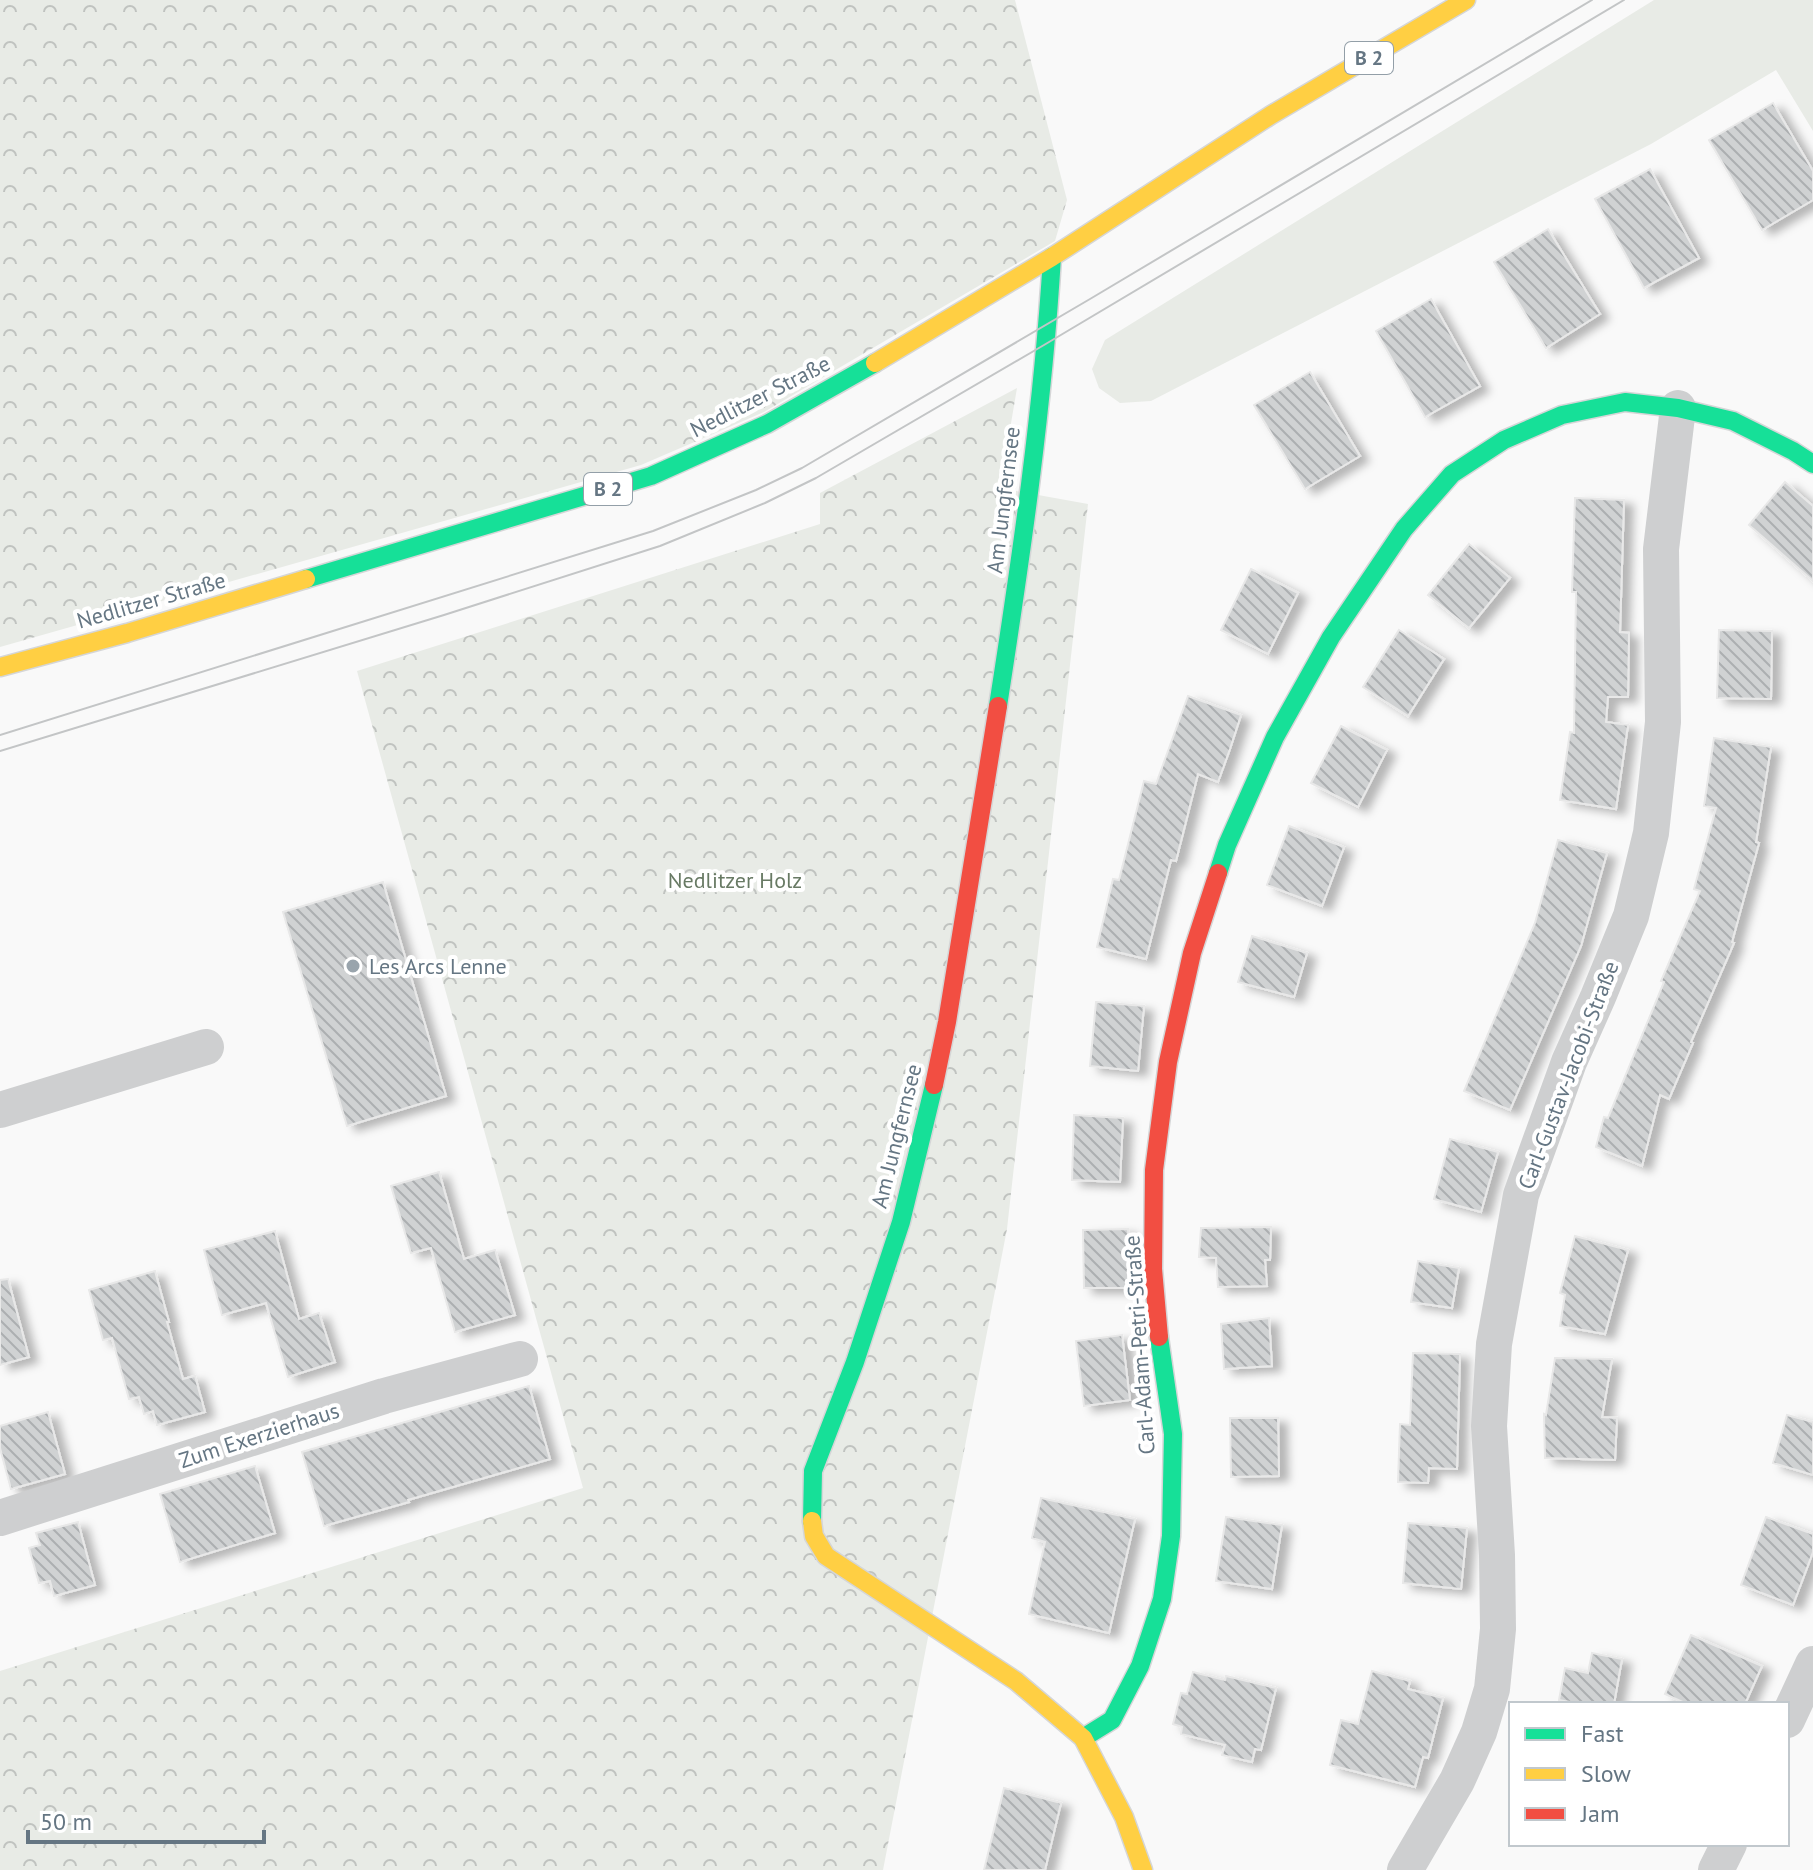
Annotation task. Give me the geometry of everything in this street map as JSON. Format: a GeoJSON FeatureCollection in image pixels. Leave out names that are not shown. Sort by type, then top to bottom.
{"type":"FeatureCollection","features":[{"type":"Feature","properties":{"kind":"street","name":"Nedlitzer Straße"},"geometry":{"type":"LineString","coordinates":[[0,667],[142,629],[651,476],[780,417],[820,395],[1052,257],[1271,115],[1466,0]]}},
{"type":"Feature","properties":{"kind":"street","name":"Am Jungfernsee"},"geometry":{"type":"LineString","coordinates":[[1052,257],[1026,515],[947,1022],[901,1222],[855,1362],[813,1471],[811,1512],[814,1536],[826,1556],[1016,1681],[1083,1738],[1124,1817],[1143,1870]]}},
{"type":"Feature","properties":{"kind":"street","name":"Carl-Adam-Petri-Straße"},"geometry":{"type":"LineString","coordinates":[[1083,1738],[1112,1720],[1140,1666],[1162,1599],[1171,1536],[1173,1434],[1153,1269],[1154,1170],[1168,1062],[1192,953],[1227,845],[1269,751],[1331,637],[1404,529],[1452,474],[1504,440],[1562,415],[1625,402],[1678,408],[1733,421],[1813,464]]}},
{"type":"Feature","properties":{"kind":"street","name":"Carl-Gustav-Jacobi-Straße"},"geometry":{"type":"LineString","coordinates":[[1405,1870],[1457,1781],[1479,1732],[1492,1689],[1498,1629],[1489,1426],[1494,1344],[1521,1195],[1569,1062],[1631,916],[1651,833],[1663,722],[1661,549],[1678,408]]}},
{"type":"Feature","properties":{"kind":"street"},"geometry":{"type":"LineString","coordinates":[[0,1110],[206,1047]]}},
{"type":"Feature","properties":{"kind":"street","name":"Zum Exerzierhaus"},"geometry":{"type":"LineString","coordinates":[[0,1518],[384,1396],[520,1359]]}},
{"type":"Feature","properties":{"kind":"street"},"geometry":{"type":"LineString","coordinates":[[1789,1716],[1813,1664]]}},
{"type":"Feature","properties":{"kind":"street"},"geometry":{"type":"LineString","coordinates":[[1716,1870],[1728,1846]]}},
{"type":"Feature","properties":{"kind":"green space"},"geometry":{"type":"Polygon","coordinates":[[[0,0],[1015,0],[1067,200],[1055,241],[764,412],[641,465],[0,647],[0,0]]]}},
{"type":"Feature","properties":{"kind":"green space"},"geometry":{"type":"Polygon","coordinates":[[[1654,0],[1813,0],[1813,131],[1776,70],[1651,144],[1151,401],[1120,403],[1099,388],[1092,369],[1105,340],[1654,0]]]}},
{"type":"Feature","properties":{"kind":"green space","name":"Nedlitzer Holz"},"geometry":{"type":"Polygon","coordinates":[[[1017,388],[1000,488],[1088,504],[1007,1229],[883,1870],[0,1870],[0,1671],[583,1488],[357,671],[820,524],[820,493],[1017,388]]]}},
{"type":"Feature","properties":{"kind":"building"},"geometry":{"type":"Polygon","coordinates":[[[1773,103],[1813,171],[1813,200],[1762,230],[1709,140],[1773,103]]]}},
{"type":"Feature","properties":{"kind":"building"},"geometry":{"type":"Polygon","coordinates":[[[1650,169],[1699,258],[1644,288],[1595,199],[1650,169]]]}},
{"type":"Feature","properties":{"kind":"building"},"geometry":{"type":"Polygon","coordinates":[[[1548,229],[1600,314],[1546,348],[1494,262],[1548,229]]]}},
{"type":"Feature","properties":{"kind":"building"},"geometry":{"type":"Polygon","coordinates":[[[1431,299],[1480,386],[1425,417],[1376,331],[1431,299]]]}},
{"type":"Feature","properties":{"kind":"building"},"geometry":{"type":"Polygon","coordinates":[[[1310,372],[1360,456],[1305,489],[1254,405],[1310,372]]]}},
{"type":"Feature","properties":{"kind":"building"},"geometry":{"type":"Polygon","coordinates":[[[1785,482],[1813,506],[1813,581],[1749,525],[1785,482]]]}},
{"type":"Feature","properties":{"kind":"building"},"geometry":{"type":"Polygon","coordinates":[[[1575,498],[1624,500],[1620,632],[1629,633],[1628,697],[1608,697],[1606,722],[1628,725],[1616,809],[1560,800],[1570,732],[1574,733],[1576,592],[1572,592],[1575,498]]]}},
{"type":"Feature","properties":{"kind":"building"},"geometry":{"type":"Polygon","coordinates":[[[1469,544],[1510,578],[1469,628],[1428,595],[1469,544]]]}},
{"type":"Feature","properties":{"kind":"building"},"geometry":{"type":"Polygon","coordinates":[[[1251,569],[1298,593],[1268,654],[1221,630],[1251,569]]]}},
{"type":"Feature","properties":{"kind":"building"},"geometry":{"type":"Polygon","coordinates":[[[1399,630],[1444,659],[1408,716],[1363,687],[1399,630]]]}},
{"type":"Feature","properties":{"kind":"building"},"geometry":{"type":"Polygon","coordinates":[[[1719,630],[1772,631],[1771,699],[1717,698],[1719,630]]]}},
{"type":"Feature","properties":{"kind":"building"},"geometry":{"type":"Polygon","coordinates":[[[1188,696],[1241,715],[1230,749],[1218,782],[1198,774],[1176,861],[1171,860],[1146,959],[1097,947],[1113,879],[1119,880],[1144,781],[1156,784],[1188,696]]]}},
{"type":"Feature","properties":{"kind":"building"},"geometry":{"type":"Polygon","coordinates":[[[1341,726],[1387,750],[1358,807],[1311,783],[1341,726]]]}},
{"type":"Feature","properties":{"kind":"building"},"geometry":{"type":"Polygon","coordinates":[[[1714,738],[1771,747],[1756,842],[1759,843],[1734,943],[1669,1099],[1660,1095],[1642,1166],[1596,1147],[1604,1117],[1608,1118],[1700,891],[1694,889],[1716,808],[1704,806],[1714,738]]]}},
{"type":"Feature","properties":{"kind":"building"},"geometry":{"type":"Polygon","coordinates":[[[1289,826],[1344,847],[1322,906],[1267,885],[1289,826]]]}},
{"type":"Feature","properties":{"kind":"building"},"geometry":{"type":"Polygon","coordinates":[[[1558,840],[1607,853],[1581,946],[1510,1110],[1464,1091],[1535,923],[1558,840]]]}},
{"type":"Feature","properties":{"kind":"building","name":"Les Arcs Lenne"},"geometry":{"type":"Polygon","coordinates":[[[383,882],[446,1096],[347,1126],[283,912],[383,882]]]}},
{"type":"Feature","properties":{"kind":"building"},"geometry":{"type":"Polygon","coordinates":[[[1252,936],[1307,953],[1294,997],[1238,982],[1252,936]]]}},
{"type":"Feature","properties":{"kind":"building"},"geometry":{"type":"Polygon","coordinates":[[[1096,1002],[1144,1006],[1138,1071],[1090,1066],[1096,1002]]]}},
{"type":"Feature","properties":{"kind":"building"},"geometry":{"type":"Polygon","coordinates":[[[1074,1115],[1123,1118],[1120,1182],[1072,1180],[1074,1115]]]}},
{"type":"Feature","properties":{"kind":"building"},"geometry":{"type":"Polygon","coordinates":[[[1450,1139],[1498,1152],[1481,1212],[1434,1199],[1450,1139]]]}},
{"type":"Feature","properties":{"kind":"building"},"geometry":{"type":"Polygon","coordinates":[[[439,1172],[464,1259],[495,1250],[515,1315],[455,1332],[431,1248],[411,1253],[391,1186],[439,1172]]]}},
{"type":"Feature","properties":{"kind":"building"},"geometry":{"type":"Polygon","coordinates":[[[1271,1227],[1270,1260],[1265,1260],[1267,1286],[1218,1287],[1216,1258],[1199,1257],[1201,1228],[1271,1227]]]}},
{"type":"Feature","properties":{"kind":"building"},"geometry":{"type":"Polygon","coordinates":[[[1128,1229],[1130,1288],[1084,1288],[1083,1230],[1128,1229]]]}},
{"type":"Feature","properties":{"kind":"building"},"geometry":{"type":"Polygon","coordinates":[[[275,1231],[299,1319],[319,1313],[335,1362],[288,1377],[266,1303],[222,1315],[204,1250],[275,1231]]]}},
{"type":"Feature","properties":{"kind":"building"},"geometry":{"type":"Polygon","coordinates":[[[1575,1236],[1628,1250],[1605,1334],[1560,1326],[1565,1295],[1560,1293],[1575,1236]]]}},
{"type":"Feature","properties":{"kind":"building"},"geometry":{"type":"Polygon","coordinates":[[[1418,1261],[1459,1268],[1452,1308],[1411,1302],[1418,1261]]]}},
{"type":"Feature","properties":{"kind":"building"},"geometry":{"type":"Polygon","coordinates":[[[155,1271],[183,1379],[195,1376],[205,1412],[157,1425],[153,1411],[144,1414],[139,1397],[129,1399],[112,1338],[103,1340],[89,1290],[155,1271]]]}},
{"type":"Feature","properties":{"kind":"building"},"geometry":{"type":"Polygon","coordinates":[[[8,1279],[29,1357],[0,1365],[0,1280],[8,1279]]]}},
{"type":"Feature","properties":{"kind":"building"},"geometry":{"type":"Polygon","coordinates":[[[1269,1318],[1272,1366],[1224,1369],[1221,1324],[1269,1318]]]}},
{"type":"Feature","properties":{"kind":"building"},"geometry":{"type":"Polygon","coordinates":[[[1122,1335],[1130,1400],[1084,1406],[1076,1341],[1122,1335]]]}},
{"type":"Feature","properties":{"kind":"building"},"geometry":{"type":"Polygon","coordinates":[[[1413,1353],[1460,1354],[1457,1469],[1429,1468],[1428,1483],[1398,1482],[1400,1424],[1410,1425],[1413,1353]]]}},
{"type":"Feature","properties":{"kind":"building"},"geometry":{"type":"Polygon","coordinates":[[[1555,1358],[1612,1359],[1602,1417],[1617,1418],[1615,1460],[1545,1458],[1544,1414],[1555,1358]]]}},
{"type":"Feature","properties":{"kind":"building"},"geometry":{"type":"Polygon","coordinates":[[[529,1386],[550,1459],[324,1526],[302,1452],[529,1386]]]}},
{"type":"Feature","properties":{"kind":"building"},"geometry":{"type":"Polygon","coordinates":[[[48,1412],[65,1474],[11,1489],[0,1448],[0,1426],[48,1412]]]}},
{"type":"Feature","properties":{"kind":"building"},"geometry":{"type":"Polygon","coordinates":[[[1787,1415],[1813,1422],[1813,1475],[1773,1463],[1787,1415]]]}},
{"type":"Feature","properties":{"kind":"building"},"geometry":{"type":"Polygon","coordinates":[[[1230,1418],[1278,1418],[1279,1476],[1231,1477],[1230,1418]]]}},
{"type":"Feature","properties":{"kind":"building"},"geometry":{"type":"Polygon","coordinates":[[[255,1466],[275,1533],[180,1562],[160,1494],[255,1466]]]}},
{"type":"Feature","properties":{"kind":"building"},"geometry":{"type":"Polygon","coordinates":[[[1041,1498],[1135,1519],[1109,1633],[1029,1614],[1045,1542],[1032,1538],[1041,1498]]]}},
{"type":"Feature","properties":{"kind":"building"},"geometry":{"type":"Polygon","coordinates":[[[1226,1517],[1282,1525],[1272,1589],[1216,1581],[1226,1517]]]}},
{"type":"Feature","properties":{"kind":"building"},"geometry":{"type":"Polygon","coordinates":[[[1766,1517],[1813,1534],[1813,1552],[1793,1605],[1741,1585],[1766,1517]]]}},
{"type":"Feature","properties":{"kind":"building"},"geometry":{"type":"Polygon","coordinates":[[[78,1522],[95,1585],[54,1596],[50,1581],[39,1583],[29,1548],[40,1545],[36,1533],[78,1522]]]}},
{"type":"Feature","properties":{"kind":"building"},"geometry":{"type":"Polygon","coordinates":[[[1408,1523],[1467,1528],[1461,1589],[1403,1583],[1408,1523]]]}},
{"type":"Feature","properties":{"kind":"building"},"geometry":{"type":"Polygon","coordinates":[[[1691,1635],[1762,1666],[1746,1702],[1683,1702],[1665,1694],[1691,1635]]]}},
{"type":"Feature","properties":{"kind":"building"},"geometry":{"type":"Polygon","coordinates":[[[1592,1653],[1622,1659],[1614,1702],[1559,1700],[1565,1668],[1588,1673],[1592,1653]]]}},
{"type":"Feature","properties":{"kind":"building"},"geometry":{"type":"Polygon","coordinates":[[[1372,1671],[1410,1681],[1408,1689],[1443,1698],[1428,1758],[1423,1757],[1415,1787],[1330,1765],[1341,1720],[1358,1724],[1372,1671]]]}},
{"type":"Feature","properties":{"kind":"building"},"geometry":{"type":"Polygon","coordinates":[[[1193,1672],[1276,1688],[1261,1750],[1255,1749],[1252,1762],[1222,1755],[1225,1745],[1181,1734],[1182,1727],[1173,1724],[1181,1693],[1187,1694],[1193,1672]]]}},
{"type":"Feature","properties":{"kind":"building"},"geometry":{"type":"Polygon","coordinates":[[[1004,1788],[1061,1803],[1045,1870],[984,1870],[1004,1788]]]}},
{"type":"Feature","properties":{"kind":"tram line"},"geometry":{"type":"LineString","coordinates":[[0,735],[653,531],[756,490],[802,468],[1592,0]]}},
{"type":"Feature","properties":{"kind":"tram line"},"geometry":{"type":"LineString","coordinates":[[0,751],[660,546],[765,503],[816,478],[1044,345],[1624,0]]}},
{"type":"Feature","properties":{"kind":"traffic: fast"},"geometry":{"type":"LineString","coordinates":[[998,706],[1037,426],[1052,257]]}},
{"type":"Feature","properties":{"kind":"traffic: fast"},"geometry":{"type":"LineString","coordinates":[[306,579],[651,476],[767,424],[875,363]]}},
{"type":"Feature","properties":{"kind":"traffic: fast"},"geometry":{"type":"LineString","coordinates":[[1218,873],[1227,845],[1275,737],[1331,637],[1404,529],[1452,474],[1504,440],[1562,415],[1625,402],[1678,408],[1733,421],[1813,464]]}},
{"type":"Feature","properties":{"kind":"traffic: fast"},"geometry":{"type":"LineString","coordinates":[[812,1521],[813,1471],[855,1362],[901,1222],[934,1085]]}},
{"type":"Feature","properties":{"kind":"traffic: fast"},"geometry":{"type":"LineString","coordinates":[[1083,1738],[1112,1720],[1140,1666],[1162,1599],[1171,1536],[1173,1434],[1159,1337]]}},
{"type":"Feature","properties":{"kind":"traffic: slow"},"geometry":{"type":"LineString","coordinates":[[875,363],[1052,257],[1271,115],[1466,0]]}},
{"type":"Feature","properties":{"kind":"traffic: slow"},"geometry":{"type":"LineString","coordinates":[[0,667],[127,633],[306,579]]}},
{"type":"Feature","properties":{"kind":"traffic: slow"},"geometry":{"type":"LineString","coordinates":[[812,1521],[814,1536],[826,1556],[1016,1681],[1083,1738],[1124,1817],[1143,1870]]}},
{"type":"Feature","properties":{"kind":"traffic: jam"},"geometry":{"type":"LineString","coordinates":[[934,1085],[998,706]]}},
{"type":"Feature","properties":{"kind":"traffic: jam"},"geometry":{"type":"LineString","coordinates":[[1159,1337],[1153,1269],[1154,1170],[1168,1062],[1192,953],[1218,873]]}},
{"type":"Feature","properties":{"kind":"place","name":"Les Arcs Lenne"},"geometry":{"type":"Point","coordinates":[353,966]}}]}
